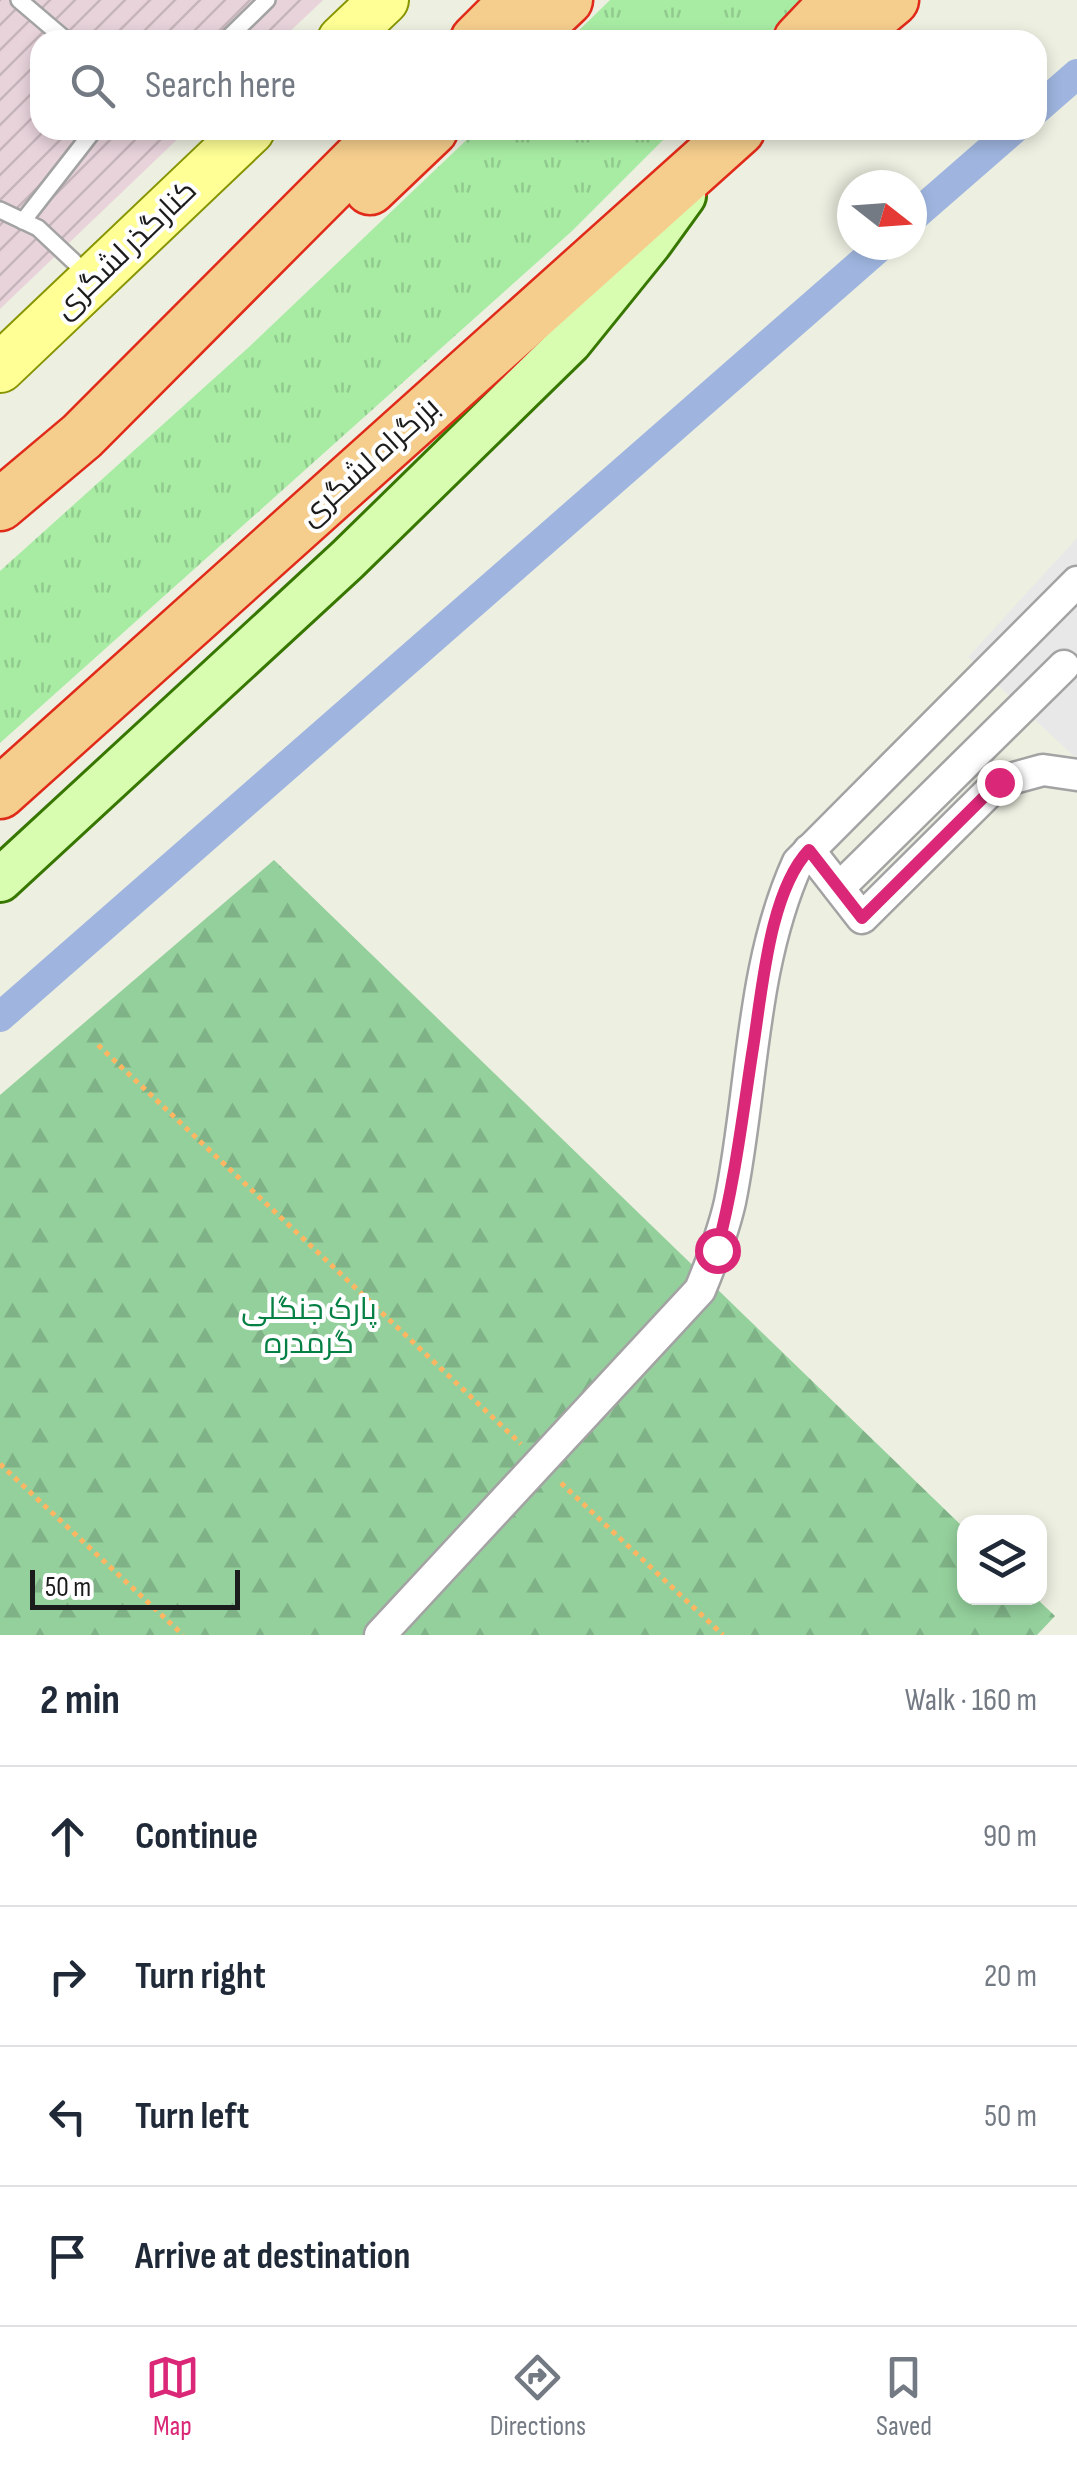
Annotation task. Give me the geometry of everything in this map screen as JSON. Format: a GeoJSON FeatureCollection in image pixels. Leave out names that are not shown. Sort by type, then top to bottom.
{"type":"FeatureCollection","features":[{"type":"Feature","properties":{"kind":"highway"},"geometry":{"type":"LineString","coordinates":[[486,30],[516,0]]}},
{"type":"Feature","properties":{"kind":"highway"},"geometry":{"type":"LineString","coordinates":[[535,30],[566,0]]}},
{"type":"Feature","properties":{"kind":"highway"},"geometry":{"type":"LineString","coordinates":[[809,30],[837,0]]}},
{"type":"Feature","properties":{"kind":"highway"},"geometry":{"type":"LineString","coordinates":[[857,30],[893,0]]}},
{"type":"Feature","properties":{"kind":"highway"},"geometry":{"type":"LineString","coordinates":[[0,506],[82,436],[377,140]]}},
{"type":"Feature","properties":{"kind":"highway"},"geometry":{"type":"LineString","coordinates":[[125,393],[246,308],[422,140]]}},
{"type":"Feature","properties":{"kind":"highway","name":"بزرگراه لشگری"},"geometry":{"type":"LineString","coordinates":[[0,793],[725,140]]}},
{"type":"Feature","properties":{"kind":"main road"},"geometry":{"type":"LineString","coordinates":[[352,30],[384,0]]}},
{"type":"Feature","properties":{"kind":"main road","name":"کنارگذر لشگری"},"geometry":{"type":"LineString","coordinates":[[0,368],[240,140]]}},
{"type":"Feature","properties":{"kind":"main road"},"geometry":{"type":"LineString","coordinates":[[0,880],[347,560],[570,342],[650,244],[726,140]]}},
{"type":"Feature","properties":{"kind":"street"},"geometry":{"type":"LineString","coordinates":[[380,1635],[700,1290],[717,1250],[730,1202],[769,947],[798,862],[1077,582]]}},
{"type":"Feature","properties":{"kind":"street"},"geometry":{"type":"LineString","coordinates":[[839,888],[1070,673],[1028,631]]}},
{"type":"Feature","properties":{"kind":"street"},"geometry":{"type":"LineString","coordinates":[[809,850],[862,918],[999,782],[1043,770],[1077,775]]}},
{"type":"Feature","properties":{"kind":"lane"},"geometry":{"type":"LineString","coordinates":[[20,0],[54,30]]}},
{"type":"Feature","properties":{"kind":"lane"},"geometry":{"type":"LineString","coordinates":[[236,30],[267,0]]}},
{"type":"Feature","properties":{"kind":"lane"},"geometry":{"type":"LineString","coordinates":[[23,221],[86,140]]}},
{"type":"Feature","properties":{"kind":"lane"},"geometry":{"type":"LineString","coordinates":[[0,210],[38,228],[94,280]]}},
{"type":"Feature","properties":{"kind":"path"},"geometry":{"type":"LineString","coordinates":[[98,1045],[534,1456]]}},
{"type":"Feature","properties":{"kind":"path"},"geometry":{"type":"LineString","coordinates":[[0,1464],[183,1635]]}},
{"type":"Feature","properties":{"kind":"path"},"geometry":{"type":"LineString","coordinates":[[548,1470],[723,1635]]}},
{"type":"Feature","properties":{"kind":"shaded area"},"geometry":{"type":"Polygon","coordinates":[[[0,0],[323,0],[292,30],[30,30],[30,140],[177,140],[0,309],[0,0]]]}},
{"type":"Feature","properties":{"kind":"shaded area"},"geometry":{"type":"Polygon","coordinates":[[[1077,538],[1077,759],[968,657],[1077,538]]]}},
{"type":"Feature","properties":{"kind":"green space"},"geometry":{"type":"Polygon","coordinates":[[[610,0],[803,0],[772,30],[579,30],[610,0]]]}},
{"type":"Feature","properties":{"kind":"green space"},"geometry":{"type":"Polygon","coordinates":[[[466,140],[663,140],[572,231],[0,743],[0,571],[249,347],[466,140]]]}},
{"type":"Feature","properties":{"kind":"green space","name":"پارک جنگلی گرمدره"},"geometry":{"type":"Polygon","coordinates":[[[274,860],[957,1521],[957,1605],[1043,1605],[1055,1616],[1037,1635],[0,1635],[0,1095],[274,860]]]}},
{"type":"Feature","properties":{"kind":"waterway"},"geometry":{"type":"LineString","coordinates":[[1047,100],[1077,74]]}},
{"type":"Feature","properties":{"kind":"waterway"},"geometry":{"type":"LineString","coordinates":[[927,205],[1002,140]]}},
{"type":"Feature","properties":{"kind":"waterway"},"geometry":{"type":"LineString","coordinates":[[0,1017],[865,260]]}},
{"type":"Feature","properties":{"kind":"route"},"geometry":{"type":"LineString","coordinates":[[717,1250],[730,1202],[769,947],[798,862],[809,850],[862,918],[999,782]]}}]}
